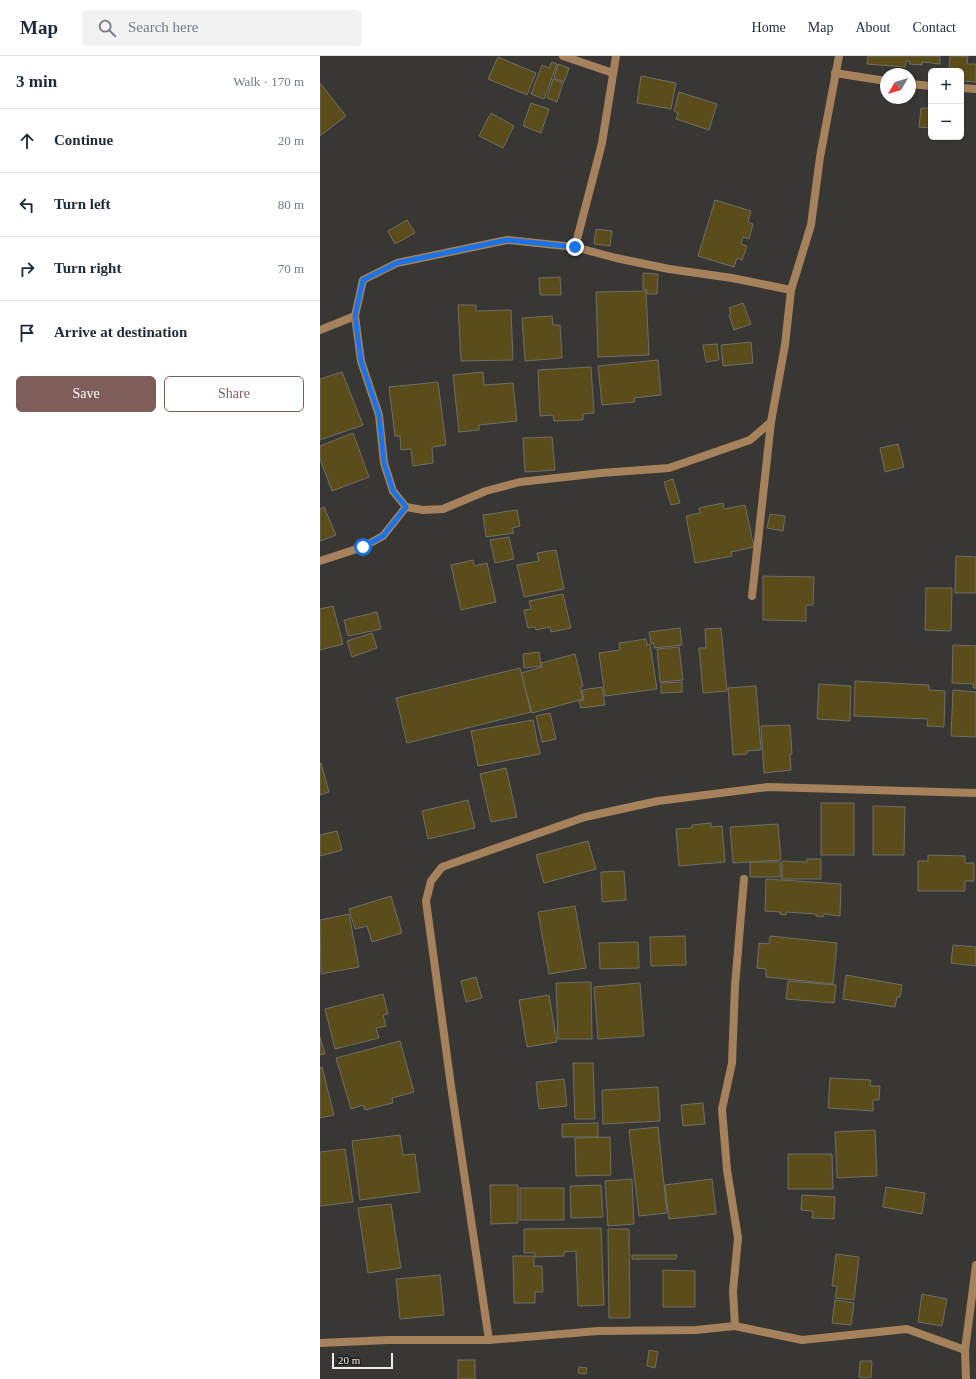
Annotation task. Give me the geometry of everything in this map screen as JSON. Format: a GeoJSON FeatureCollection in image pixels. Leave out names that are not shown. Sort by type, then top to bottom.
{"type":"FeatureCollection","features":[{"type":"Feature","properties":{"kind":"street"},"geometry":{"type":"LineString","coordinates":[[563,56],[613,73]]}},
{"type":"Feature","properties":{"kind":"street"},"geometry":{"type":"LineString","coordinates":[[575,247],[602,143],[616,56]]}},
{"type":"Feature","properties":{"kind":"street"},"geometry":{"type":"LineString","coordinates":[[752,596],[771,422],[785,345],[791,290],[811,225],[820,156],[839,56]]}},
{"type":"Feature","properties":{"kind":"street"},"geometry":{"type":"LineString","coordinates":[[835,73],[880,80]]}},
{"type":"Feature","properties":{"kind":"street"},"geometry":{"type":"LineString","coordinates":[[916,85],[928,86]]}},
{"type":"Feature","properties":{"kind":"street"},"geometry":{"type":"LineString","coordinates":[[964,88],[976,89]]}},
{"type":"Feature","properties":{"kind":"street"},"geometry":{"type":"LineString","coordinates":[[771,422],[750,440],[669,468],[601,473],[520,482],[486,491],[443,508],[423,510],[406,507],[393,491],[384,463],[379,415],[361,361],[355,316],[363,280],[397,263],[507,240],[575,247],[616,258],[669,269],[732,278],[791,290]]}},
{"type":"Feature","properties":{"kind":"street"},"geometry":{"type":"LineString","coordinates":[[320,330],[355,316]]}},
{"type":"Feature","properties":{"kind":"street"},"geometry":{"type":"LineString","coordinates":[[320,561],[363,547],[383,536],[406,507]]}},
{"type":"Feature","properties":{"kind":"street"},"geometry":{"type":"LineString","coordinates":[[489,1340],[450,1078],[426,901],[431,881],[442,867],[585,817],[658,801],[768,787],[976,793]]}},
{"type":"Feature","properties":{"kind":"street"},"geometry":{"type":"LineString","coordinates":[[735,1326],[733,1290],[738,1238],[727,1170],[722,1109],[732,1063],[735,986],[744,880]]}},
{"type":"Feature","properties":{"kind":"street"},"geometry":{"type":"LineString","coordinates":[[966,1379],[964,1350],[976,1265]]}},
{"type":"Feature","properties":{"kind":"street"},"geometry":{"type":"LineString","coordinates":[[320,1343],[388,1340],[489,1340],[598,1331],[696,1330],[735,1326],[802,1340],[907,1328],[964,1350]]}},
{"type":"Feature","properties":{"kind":"building"},"geometry":{"type":"Polygon","coordinates":[[[868,56],[940,56],[940,64],[922,62],[922,65],[909,64],[910,61],[906,61],[905,67],[867,64],[868,56]]]}},
{"type":"Feature","properties":{"kind":"building"},"geometry":{"type":"Polygon","coordinates":[[[950,56],[968,56],[967,64],[976,64],[976,82],[964,81],[964,68],[949,68],[950,56]]]}},
{"type":"Feature","properties":{"kind":"building"},"geometry":{"type":"Polygon","coordinates":[[[498,57],[536,73],[527,95],[488,79],[498,57]]]}},
{"type":"Feature","properties":{"kind":"building"},"geometry":{"type":"Polygon","coordinates":[[[552,62],[557,64],[544,99],[531,94],[542,65],[549,68],[552,62]]]}},
{"type":"Feature","properties":{"kind":"building"},"geometry":{"type":"Polygon","coordinates":[[[558,64],[569,68],[564,82],[554,78],[558,64]]]}},
{"type":"Feature","properties":{"kind":"building"},"geometry":{"type":"Polygon","coordinates":[[[641,76],[676,83],[671,109],[637,103],[641,76]]]}},
{"type":"Feature","properties":{"kind":"building"},"geometry":{"type":"Polygon","coordinates":[[[553,79],[563,83],[557,102],[547,98],[553,79]]]}},
{"type":"Feature","properties":{"kind":"building"},"geometry":{"type":"Polygon","coordinates":[[[320,83],[346,116],[320,136],[320,83]]]}},
{"type":"Feature","properties":{"kind":"building"},"geometry":{"type":"Polygon","coordinates":[[[679,92],[717,104],[709,130],[676,119],[678,113],[674,111],[679,92]]]}},
{"type":"Feature","properties":{"kind":"building"},"geometry":{"type":"Polygon","coordinates":[[[531,103],[549,109],[541,133],[523,126],[531,103]]]}},
{"type":"Feature","properties":{"kind":"building"},"geometry":{"type":"Polygon","coordinates":[[[921,108],[928,108],[928,128],[919,127],[921,108]]]}},
{"type":"Feature","properties":{"kind":"building"},"geometry":{"type":"Polygon","coordinates":[[[491,113],[514,126],[503,148],[479,136],[491,113]]]}},
{"type":"Feature","properties":{"kind":"building"},"geometry":{"type":"Polygon","coordinates":[[[715,200],[751,211],[748,222],[753,224],[749,239],[743,237],[741,244],[747,246],[742,260],[737,258],[734,267],[698,256],[715,200]]]}},
{"type":"Feature","properties":{"kind":"building"},"geometry":{"type":"Polygon","coordinates":[[[407,220],[415,233],[395,244],[388,231],[407,220]]]}},
{"type":"Feature","properties":{"kind":"building"},"geometry":{"type":"Polygon","coordinates":[[[596,229],[612,231],[610,246],[594,244],[596,229]]]}},
{"type":"Feature","properties":{"kind":"building"},"geometry":{"type":"Polygon","coordinates":[[[643,273],[658,274],[657,294],[647,294],[647,290],[643,289],[643,273]]]}},
{"type":"Feature","properties":{"kind":"building"},"geometry":{"type":"Polygon","coordinates":[[[560,277],[561,295],[540,295],[539,278],[560,277]]]}},
{"type":"Feature","properties":{"kind":"building"},"geometry":{"type":"Polygon","coordinates":[[[646,291],[649,355],[598,357],[596,292],[646,291]]]}},
{"type":"Feature","properties":{"kind":"building"},"geometry":{"type":"Polygon","coordinates":[[[743,303],[751,324],[734,330],[729,315],[731,314],[729,308],[743,303]]]}},
{"type":"Feature","properties":{"kind":"building"},"geometry":{"type":"Polygon","coordinates":[[[458,305],[476,305],[476,311],[511,310],[513,360],[461,361],[458,305]]]}},
{"type":"Feature","properties":{"kind":"building"},"geometry":{"type":"Polygon","coordinates":[[[552,316],[553,325],[560,325],[562,358],[525,361],[522,318],[552,316]]]}},
{"type":"Feature","properties":{"kind":"building"},"geometry":{"type":"Polygon","coordinates":[[[751,342],[753,363],[723,366],[721,345],[751,342]]]}},
{"type":"Feature","properties":{"kind":"building"},"geometry":{"type":"Polygon","coordinates":[[[717,344],[719,360],[706,362],[703,345],[717,344]]]}},
{"type":"Feature","properties":{"kind":"building"},"geometry":{"type":"Polygon","coordinates":[[[658,360],[661,395],[634,398],[635,402],[602,405],[598,366],[658,360]]]}},
{"type":"Feature","properties":{"kind":"building"},"geometry":{"type":"Polygon","coordinates":[[[591,367],[594,413],[583,414],[583,420],[554,421],[553,415],[540,416],[538,370],[591,367]]]}},
{"type":"Feature","properties":{"kind":"building"},"geometry":{"type":"Polygon","coordinates":[[[342,372],[363,425],[320,440],[320,379],[342,372]]]}},
{"type":"Feature","properties":{"kind":"building"},"geometry":{"type":"Polygon","coordinates":[[[483,372],[484,385],[513,383],[517,421],[479,425],[479,430],[459,432],[453,375],[483,372]]]}},
{"type":"Feature","properties":{"kind":"building"},"geometry":{"type":"Polygon","coordinates":[[[438,382],[446,445],[432,447],[433,463],[413,466],[411,449],[401,450],[400,436],[395,436],[389,387],[438,382]]]}},
{"type":"Feature","properties":{"kind":"building"},"geometry":{"type":"Polygon","coordinates":[[[353,433],[369,477],[332,491],[320,459],[320,446],[353,433]]]}},
{"type":"Feature","properties":{"kind":"building"},"geometry":{"type":"Polygon","coordinates":[[[552,437],[555,470],[525,472],[523,438],[552,437]]]}},
{"type":"Feature","properties":{"kind":"building"},"geometry":{"type":"Polygon","coordinates":[[[898,444],[904,467],[885,472],[880,448],[898,444]]]}},
{"type":"Feature","properties":{"kind":"building"},"geometry":{"type":"Polygon","coordinates":[[[673,479],[680,503],[671,505],[664,482],[673,479]]]}},
{"type":"Feature","properties":{"kind":"building"},"geometry":{"type":"Polygon","coordinates":[[[723,503],[724,509],[745,505],[754,547],[731,552],[732,556],[695,563],[686,516],[700,513],[699,508],[723,503]]]}},
{"type":"Feature","properties":{"kind":"building"},"geometry":{"type":"Polygon","coordinates":[[[324,507],[336,535],[320,541],[320,509],[324,507]]]}},
{"type":"Feature","properties":{"kind":"building"},"geometry":{"type":"Polygon","coordinates":[[[517,510],[520,526],[512,528],[514,533],[486,537],[483,515],[517,510]]]}},
{"type":"Feature","properties":{"kind":"building"},"geometry":{"type":"Polygon","coordinates":[[[770,514],[785,516],[783,531],[767,528],[770,514]]]}},
{"type":"Feature","properties":{"kind":"building"},"geometry":{"type":"Polygon","coordinates":[[[509,537],[514,559],[495,563],[490,540],[509,537]]]}},
{"type":"Feature","properties":{"kind":"building"},"geometry":{"type":"Polygon","coordinates":[[[556,550],[564,589],[524,597],[517,565],[539,561],[537,553],[556,550]]]}},
{"type":"Feature","properties":{"kind":"building"},"geometry":{"type":"Polygon","coordinates":[[[956,556],[976,557],[976,593],[955,593],[956,556]]]}},
{"type":"Feature","properties":{"kind":"building"},"geometry":{"type":"Polygon","coordinates":[[[473,560],[474,566],[487,563],[496,602],[461,610],[451,565],[473,560]]]}},
{"type":"Feature","properties":{"kind":"building"},"geometry":{"type":"Polygon","coordinates":[[[763,576],[814,577],[813,605],[806,605],[806,621],[763,620],[763,576]]]}},
{"type":"Feature","properties":{"kind":"building"},"geometry":{"type":"Polygon","coordinates":[[[926,588],[952,588],[951,631],[925,630],[926,588]]]}},
{"type":"Feature","properties":{"kind":"building"},"geometry":{"type":"Polygon","coordinates":[[[563,594],[571,628],[551,632],[550,627],[536,630],[535,627],[528,628],[524,610],[531,609],[529,601],[563,594]]]}},
{"type":"Feature","properties":{"kind":"building"},"geometry":{"type":"Polygon","coordinates":[[[333,606],[343,644],[320,650],[320,609],[333,606]]]}},
{"type":"Feature","properties":{"kind":"building"},"geometry":{"type":"Polygon","coordinates":[[[377,612],[381,629],[348,636],[344,620],[377,612]]]}},
{"type":"Feature","properties":{"kind":"building"},"geometry":{"type":"Polygon","coordinates":[[[680,628],[682,645],[654,648],[654,643],[651,644],[649,632],[680,628]]]}},
{"type":"Feature","properties":{"kind":"building"},"geometry":{"type":"Polygon","coordinates":[[[721,628],[727,691],[703,693],[699,648],[706,648],[705,629],[721,628]]]}},
{"type":"Feature","properties":{"kind":"building"},"geometry":{"type":"Polygon","coordinates":[[[372,633],[377,648],[352,657],[347,641],[372,633]]]}},
{"type":"Feature","properties":{"kind":"building"},"geometry":{"type":"Polygon","coordinates":[[[646,639],[647,645],[650,644],[657,689],[605,696],[599,653],[620,650],[619,643],[646,639]]]}},
{"type":"Feature","properties":{"kind":"building"},"geometry":{"type":"Polygon","coordinates":[[[953,645],[976,646],[976,688],[973,688],[974,684],[952,683],[953,645]]]}},
{"type":"Feature","properties":{"kind":"building"},"geometry":{"type":"Polygon","coordinates":[[[679,647],[683,680],[660,682],[657,649],[679,647]]]}},
{"type":"Feature","properties":{"kind":"building"},"geometry":{"type":"Polygon","coordinates":[[[539,652],[541,666],[524,668],[523,654],[539,652]]]}},
{"type":"Feature","properties":{"kind":"building"},"geometry":{"type":"Polygon","coordinates":[[[575,654],[583,686],[580,687],[583,699],[532,713],[521,673],[542,667],[541,663],[575,654]]]}},
{"type":"Feature","properties":{"kind":"building"},"geometry":{"type":"Polygon","coordinates":[[[520,668],[531,712],[407,743],[396,698],[520,668]]]}},
{"type":"Feature","properties":{"kind":"building"},"geometry":{"type":"Polygon","coordinates":[[[855,681],[929,685],[929,690],[945,691],[944,727],[927,726],[928,719],[854,716],[855,681]]]}},
{"type":"Feature","properties":{"kind":"building"},"geometry":{"type":"Polygon","coordinates":[[[682,682],[682,692],[661,693],[661,683],[682,682]]]}},
{"type":"Feature","properties":{"kind":"building"},"geometry":{"type":"Polygon","coordinates":[[[819,684],[851,686],[850,721],[817,719],[819,684]]]}},
{"type":"Feature","properties":{"kind":"building"},"geometry":{"type":"Polygon","coordinates":[[[756,686],[761,750],[747,751],[747,754],[733,755],[728,688],[756,686]]]}},
{"type":"Feature","properties":{"kind":"building"},"geometry":{"type":"Polygon","coordinates":[[[602,687],[605,705],[581,708],[579,701],[584,700],[582,690],[602,687]]]}},
{"type":"Feature","properties":{"kind":"building"},"geometry":{"type":"Polygon","coordinates":[[[953,690],[976,692],[976,737],[951,736],[953,690]]]}},
{"type":"Feature","properties":{"kind":"building"},"geometry":{"type":"Polygon","coordinates":[[[550,713],[556,739],[542,742],[536,716],[550,713]]]}},
{"type":"Feature","properties":{"kind":"building"},"geometry":{"type":"Polygon","coordinates":[[[533,720],[540,754],[478,766],[471,731],[533,720]]]}},
{"type":"Feature","properties":{"kind":"building"},"geometry":{"type":"Polygon","coordinates":[[[790,725],[792,754],[790,754],[791,770],[764,773],[761,726],[790,725]]]}},
{"type":"Feature","properties":{"kind":"building"},"geometry":{"type":"Polygon","coordinates":[[[320,763],[329,792],[320,795],[320,763]]]}},
{"type":"Feature","properties":{"kind":"building"},"geometry":{"type":"Polygon","coordinates":[[[506,768],[517,817],[491,822],[480,774],[506,768]]]}},
{"type":"Feature","properties":{"kind":"building"},"geometry":{"type":"Polygon","coordinates":[[[468,800],[475,828],[428,839],[422,811],[468,800]]]}},
{"type":"Feature","properties":{"kind":"building"},"geometry":{"type":"Polygon","coordinates":[[[821,803],[854,803],[854,855],[821,855],[821,803]]]}},
{"type":"Feature","properties":{"kind":"building"},"geometry":{"type":"Polygon","coordinates":[[[873,806],[905,807],[904,855],[873,855],[873,806]]]}},
{"type":"Feature","properties":{"kind":"building"},"geometry":{"type":"Polygon","coordinates":[[[711,823],[711,827],[722,826],[725,862],[679,866],[676,829],[692,828],[692,825],[711,823]]]}},
{"type":"Feature","properties":{"kind":"building"},"geometry":{"type":"Polygon","coordinates":[[[778,824],[781,860],[733,863],[730,827],[778,824]]]}},
{"type":"Feature","properties":{"kind":"building"},"geometry":{"type":"Polygon","coordinates":[[[337,831],[342,850],[320,856],[320,835],[337,831]]]}},
{"type":"Feature","properties":{"kind":"building"},"geometry":{"type":"Polygon","coordinates":[[[588,841],[596,869],[544,883],[536,855],[588,841]]]}},
{"type":"Feature","properties":{"kind":"building"},"geometry":{"type":"Polygon","coordinates":[[[928,855],[965,856],[965,863],[974,863],[974,881],[965,881],[965,891],[918,891],[918,861],[928,861],[928,855]]]}},
{"type":"Feature","properties":{"kind":"building"},"geometry":{"type":"Polygon","coordinates":[[[807,859],[821,859],[821,879],[782,879],[782,861],[807,862],[807,859]]]}},
{"type":"Feature","properties":{"kind":"building"},"geometry":{"type":"Polygon","coordinates":[[[750,862],[780,862],[781,877],[750,877],[750,862]]]}},
{"type":"Feature","properties":{"kind":"building"},"geometry":{"type":"Polygon","coordinates":[[[624,871],[626,900],[602,902],[601,872],[624,871]]]}},
{"type":"Feature","properties":{"kind":"building"},"geometry":{"type":"Polygon","coordinates":[[[766,879],[841,884],[840,916],[824,914],[823,917],[816,916],[816,914],[786,912],[786,915],[780,914],[780,912],[765,911],[766,879]]]}},
{"type":"Feature","properties":{"kind":"building"},"geometry":{"type":"Polygon","coordinates":[[[391,896],[402,933],[372,942],[367,926],[355,929],[349,909],[391,896]]]}},
{"type":"Feature","properties":{"kind":"building"},"geometry":{"type":"Polygon","coordinates":[[[575,906],[586,968],[549,974],[538,912],[575,906]]]}},
{"type":"Feature","properties":{"kind":"building"},"geometry":{"type":"Polygon","coordinates":[[[349,914],[359,967],[321,974],[320,920],[349,914]]]}},
{"type":"Feature","properties":{"kind":"building"},"geometry":{"type":"Polygon","coordinates":[[[685,936],[686,965],[651,966],[650,937],[685,936]]]}},
{"type":"Feature","properties":{"kind":"building"},"geometry":{"type":"Polygon","coordinates":[[[770,936],[837,943],[833,984],[766,977],[766,969],[757,968],[759,943],[769,944],[770,936]]]}},
{"type":"Feature","properties":{"kind":"building"},"geometry":{"type":"Polygon","coordinates":[[[638,942],[639,968],[600,969],[599,943],[638,942]]]}},
{"type":"Feature","properties":{"kind":"building"},"geometry":{"type":"Polygon","coordinates":[[[953,945],[976,947],[976,966],[951,963],[953,945]]]}},
{"type":"Feature","properties":{"kind":"building"},"geometry":{"type":"Polygon","coordinates":[[[846,975],[902,985],[900,997],[897,997],[895,1007],[843,999],[846,975]]]}},
{"type":"Feature","properties":{"kind":"building"},"geometry":{"type":"Polygon","coordinates":[[[476,977],[482,998],[466,1002],[461,981],[476,977]]]}},
{"type":"Feature","properties":{"kind":"building"},"geometry":{"type":"Polygon","coordinates":[[[788,981],[836,985],[834,1003],[786,999],[788,981]]]}},
{"type":"Feature","properties":{"kind":"building"},"geometry":{"type":"Polygon","coordinates":[[[591,982],[592,1039],[558,1039],[556,983],[591,982]]]}},
{"type":"Feature","properties":{"kind":"building"},"geometry":{"type":"Polygon","coordinates":[[[640,983],[644,1036],[598,1039],[594,987],[640,983]]]}},
{"type":"Feature","properties":{"kind":"building"},"geometry":{"type":"Polygon","coordinates":[[[383,994],[388,1014],[383,1015],[386,1026],[376,1028],[379,1038],[335,1049],[325,1009],[383,994]]]}},
{"type":"Feature","properties":{"kind":"building"},"geometry":{"type":"Polygon","coordinates":[[[549,995],[557,1042],[527,1047],[519,1000],[549,995]]]}},
{"type":"Feature","properties":{"kind":"building"},"geometry":{"type":"Polygon","coordinates":[[[320,1037],[325,1054],[320,1055],[320,1037]]]}},
{"type":"Feature","properties":{"kind":"building"},"geometry":{"type":"Polygon","coordinates":[[[400,1041],[414,1092],[392,1098],[393,1103],[365,1110],[363,1105],[351,1109],[336,1058],[400,1041]]]}},
{"type":"Feature","properties":{"kind":"building"},"geometry":{"type":"Polygon","coordinates":[[[573,1063],[593,1063],[595,1119],[575,1119],[573,1063]]]}},
{"type":"Feature","properties":{"kind":"building"},"geometry":{"type":"Polygon","coordinates":[[[322,1067],[334,1115],[320,1118],[320,1068],[322,1067]]]}},
{"type":"Feature","properties":{"kind":"building"},"geometry":{"type":"Polygon","coordinates":[[[830,1078],[871,1080],[870,1086],[880,1086],[879,1100],[873,1100],[873,1111],[828,1108],[830,1078]]]}},
{"type":"Feature","properties":{"kind":"building"},"geometry":{"type":"Polygon","coordinates":[[[564,1079],[567,1106],[539,1109],[536,1082],[564,1079]]]}},
{"type":"Feature","properties":{"kind":"building"},"geometry":{"type":"Polygon","coordinates":[[[658,1087],[660,1121],[603,1124],[602,1090],[658,1087]]]}},
{"type":"Feature","properties":{"kind":"building"},"geometry":{"type":"Polygon","coordinates":[[[703,1103],[705,1124],[683,1126],[681,1105],[703,1103]]]}},
{"type":"Feature","properties":{"kind":"building"},"geometry":{"type":"Polygon","coordinates":[[[598,1123],[598,1137],[562,1137],[562,1124],[598,1123]]]}},
{"type":"Feature","properties":{"kind":"building"},"geometry":{"type":"Polygon","coordinates":[[[658,1127],[667,1213],[639,1216],[629,1130],[658,1127]]]}},
{"type":"Feature","properties":{"kind":"building"},"geometry":{"type":"Polygon","coordinates":[[[875,1130],[877,1176],[837,1178],[835,1132],[875,1130]]]}},
{"type":"Feature","properties":{"kind":"building"},"geometry":{"type":"Polygon","coordinates":[[[400,1135],[403,1155],[415,1154],[420,1192],[360,1200],[352,1141],[400,1135]]]}},
{"type":"Feature","properties":{"kind":"building"},"geometry":{"type":"Polygon","coordinates":[[[610,1137],[611,1175],[576,1176],[575,1138],[610,1137]]]}},
{"type":"Feature","properties":{"kind":"building"},"geometry":{"type":"Polygon","coordinates":[[[345,1149],[353,1202],[320,1206],[320,1152],[345,1149]]]}},
{"type":"Feature","properties":{"kind":"building"},"geometry":{"type":"Polygon","coordinates":[[[788,1154],[832,1154],[833,1189],[788,1189],[788,1154]]]}},
{"type":"Feature","properties":{"kind":"building"},"geometry":{"type":"Polygon","coordinates":[[[632,1179],[634,1224],[608,1226],[605,1181],[632,1179]]]}},
{"type":"Feature","properties":{"kind":"building"},"geometry":{"type":"Polygon","coordinates":[[[712,1179],[716,1214],[669,1219],[665,1185],[712,1179]]]}},
{"type":"Feature","properties":{"kind":"building"},"geometry":{"type":"Polygon","coordinates":[[[490,1185],[518,1185],[518,1223],[491,1224],[490,1185]]]}},
{"type":"Feature","properties":{"kind":"building"},"geometry":{"type":"Polygon","coordinates":[[[601,1185],[603,1217],[571,1218],[570,1186],[601,1185]]]}},
{"type":"Feature","properties":{"kind":"building"},"geometry":{"type":"Polygon","coordinates":[[[886,1187],[925,1193],[922,1214],[883,1207],[886,1187]]]}},
{"type":"Feature","properties":{"kind":"building"},"geometry":{"type":"Polygon","coordinates":[[[520,1188],[564,1188],[564,1220],[520,1220],[520,1188]]]}},
{"type":"Feature","properties":{"kind":"building"},"geometry":{"type":"Polygon","coordinates":[[[802,1195],[835,1197],[834,1219],[812,1218],[813,1211],[801,1210],[802,1195]]]}},
{"type":"Feature","properties":{"kind":"building"},"geometry":{"type":"Polygon","coordinates":[[[391,1204],[401,1268],[368,1273],[358,1208],[391,1204]]]}},
{"type":"Feature","properties":{"kind":"building"},"geometry":{"type":"Polygon","coordinates":[[[601,1228],[604,1305],[578,1306],[576,1251],[564,1252],[564,1256],[535,1257],[535,1253],[524,1253],[524,1229],[601,1228]]]}},
{"type":"Feature","properties":{"kind":"building"},"geometry":{"type":"Polygon","coordinates":[[[608,1229],[629,1229],[630,1318],[609,1318],[608,1229]]]}},
{"type":"Feature","properties":{"kind":"building"},"geometry":{"type":"Polygon","coordinates":[[[836,1254],[859,1257],[854,1300],[835,1298],[837,1286],[832,1286],[836,1254]]]}},
{"type":"Feature","properties":{"kind":"building"},"geometry":{"type":"Polygon","coordinates":[[[632,1255],[677,1255],[676,1259],[632,1259],[632,1255]]]}},
{"type":"Feature","properties":{"kind":"building"},"geometry":{"type":"Polygon","coordinates":[[[513,1256],[534,1256],[534,1266],[542,1266],[543,1292],[535,1292],[535,1303],[514,1303],[513,1256]]]}},
{"type":"Feature","properties":{"kind":"building"},"geometry":{"type":"Polygon","coordinates":[[[663,1270],[695,1271],[695,1307],[663,1307],[663,1270]]]}},
{"type":"Feature","properties":{"kind":"building"},"geometry":{"type":"Polygon","coordinates":[[[440,1275],[444,1315],[400,1319],[396,1279],[440,1275]]]}},
{"type":"Feature","properties":{"kind":"building"},"geometry":{"type":"Polygon","coordinates":[[[922,1294],[947,1299],[942,1326],[918,1322],[922,1294]]]}},
{"type":"Feature","properties":{"kind":"building"},"geometry":{"type":"Polygon","coordinates":[[[835,1300],[854,1303],[851,1325],[832,1323],[835,1300]]]}},
{"type":"Feature","properties":{"kind":"building"},"geometry":{"type":"Polygon","coordinates":[[[649,1350],[658,1352],[655,1368],[647,1366],[649,1350]]]}},
{"type":"Feature","properties":{"kind":"building"},"geometry":{"type":"Polygon","coordinates":[[[458,1360],[475,1360],[475,1379],[458,1379],[458,1360]]]}},
{"type":"Feature","properties":{"kind":"building"},"geometry":{"type":"Polygon","coordinates":[[[860,1361],[872,1361],[871,1378],[859,1377],[860,1361]]]}},
{"type":"Feature","properties":{"kind":"building"},"geometry":{"type":"Polygon","coordinates":[[[579,1367],[587,1368],[586,1374],[578,1373],[579,1367]]]}},
{"type":"Feature","properties":{"kind":"route"},"geometry":{"type":"LineString","coordinates":[[363,547],[383,536],[406,507],[393,491],[384,463],[379,415],[361,361],[355,316],[363,280],[397,263],[507,240],[575,247]]}}]}
